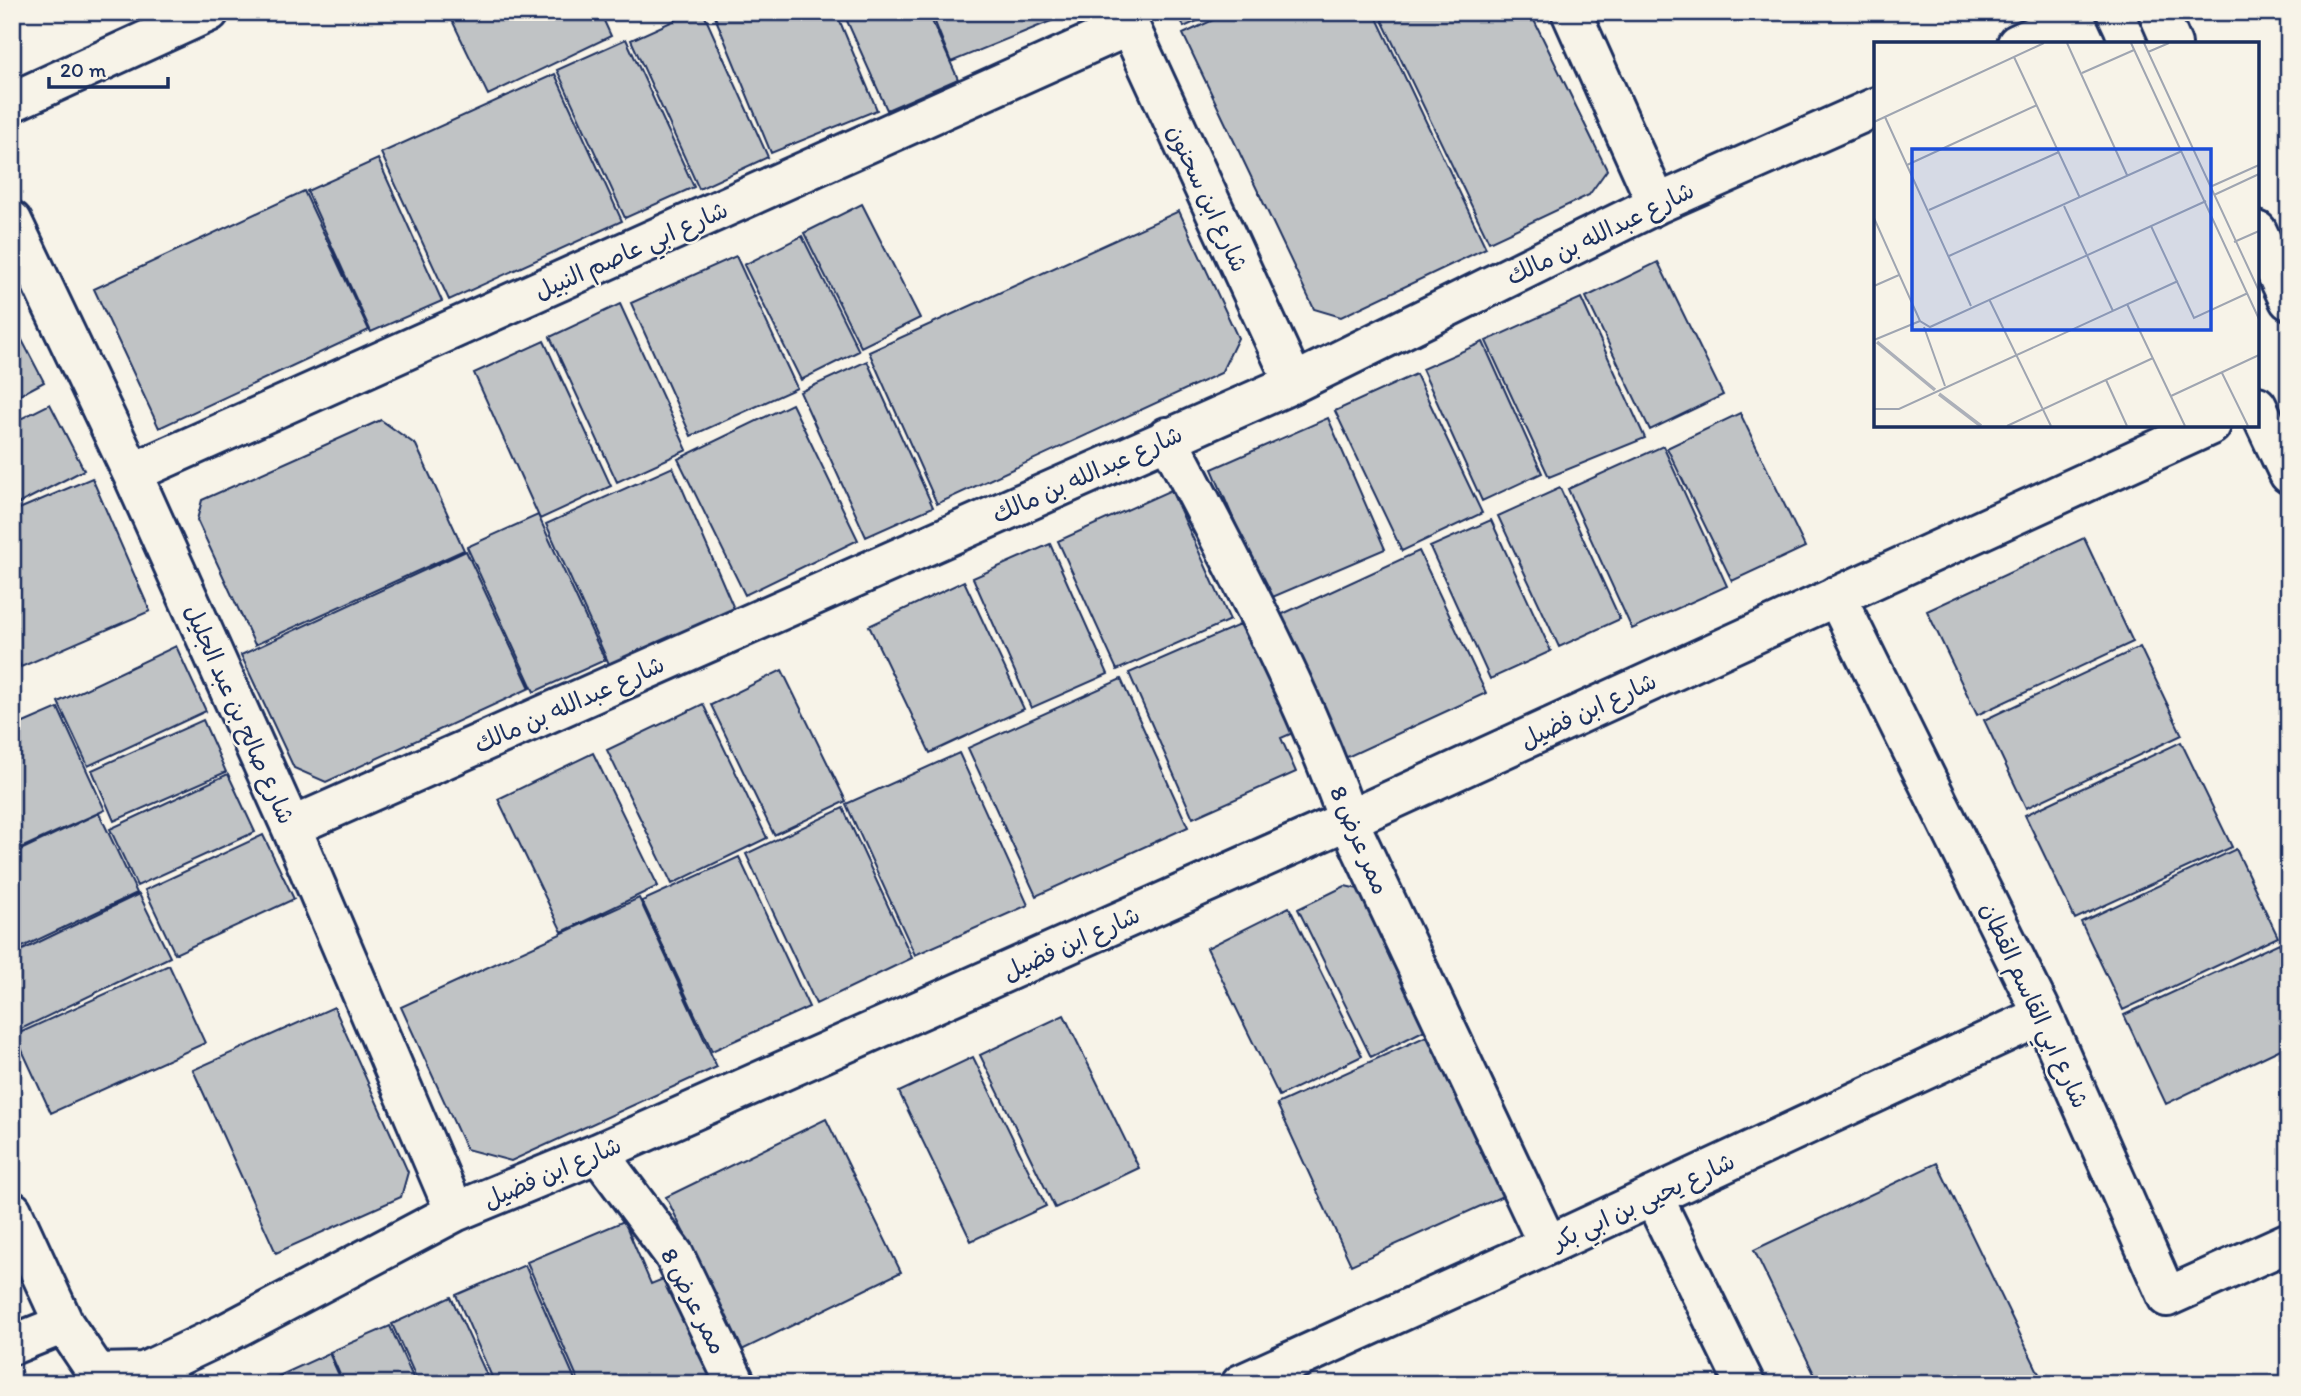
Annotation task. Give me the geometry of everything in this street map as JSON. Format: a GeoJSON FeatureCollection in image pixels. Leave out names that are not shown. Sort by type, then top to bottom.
{"type":"FeatureCollection","features":[{"type":"Feature","properties":{"kind":"street"},"geometry":{"type":"LineString","coordinates":[[12,102],[209,12]]}},
{"type":"Feature","properties":{"kind":"street"},"geometry":{"type":"LineString","coordinates":[[1571,12],[1657,204]]}},
{"type":"Feature","properties":{"kind":"street"},"geometry":{"type":"LineString","coordinates":[[2158,12],[2171,42]]}},
{"type":"Feature","properties":{"kind":"street","name":"شارع ابن سحنون"},"geometry":{"type":"LineString","coordinates":[[1126,19],[1294,383]]}},
{"type":"Feature","properties":{"kind":"street","name":"شارع ابي عاصم النبيل"},"geometry":{"type":"LineString","coordinates":[[132,473],[1126,19]]}},
{"type":"Feature","properties":{"kind":"street"},"geometry":{"type":"LineString","coordinates":[[2023,42],[2077,25]]}},
{"type":"Feature","properties":{"kind":"street","name":"شارع عبدالله بن مالك"},"geometry":{"type":"LineString","coordinates":[[291,827],[1294,383],[1657,204],[1874,108]]}},
{"type":"Feature","properties":{"kind":"street","name":"شارع صالح بن عبد الجليل"},"geometry":{"type":"LineString","coordinates":[[12,221],[132,473],[291,827],[456,1212]]}},
{"type":"Feature","properties":{"kind":"street"},"geometry":{"type":"LineString","coordinates":[[2259,234],[2289,298]]}},
{"type":"Feature","properties":{"kind":"street"},"geometry":{"type":"LineString","coordinates":[[2259,409],[2289,474]]}},
{"type":"Feature","properties":{"kind":"street","name":"شارع ابن فضيل"},"geometry":{"type":"LineString","coordinates":[[12,1211],[64,1324],[96,1378],[144,1372],[226,1333],[456,1212],[598,1153],[1348,820],[2207,427]]}},
{"type":"Feature","properties":{"kind":"street","name":"ممر عرض 8"},"geometry":{"type":"LineString","coordinates":[[1167,437],[1252,600],[1320,743],[1348,820],[1548,1245]]}},
{"type":"Feature","properties":{"kind":"street","name":"شارع ابي القاسم القطان"},"geometry":{"type":"LineString","coordinates":[[1836,596],[2043,1015],[2167,1297],[2289,1242]]}},
{"type":"Feature","properties":{"kind":"street","name":"شارع يحيى بن ابي بكر"},"geometry":{"type":"LineString","coordinates":[[1241,1384],[2043,1015]]}},
{"type":"Feature","properties":{"kind":"street","name":"ممر عرض 8"},"geometry":{"type":"LineString","coordinates":[[598,1153],[674,1255],[736,1384]]}},
{"type":"Feature","properties":{"kind":"street"},"geometry":{"type":"LineString","coordinates":[[1653,1196],[1745,1384]]}},
{"type":"Feature","properties":{"kind":"street"},"geometry":{"type":"LineString","coordinates":[[12,1345],[64,1324]]}},
{"type":"Feature","properties":{"kind":"building"},"geometry":{"type":"Polygon","coordinates":[[[448,12],[600,12],[611,36],[488,95],[448,12]]]}},
{"type":"Feature","properties":{"kind":"building"},"geometry":{"type":"Polygon","coordinates":[[[693,12],[703,12],[768,157],[699,189],[631,40],[693,12]]]}},
{"type":"Feature","properties":{"kind":"building"},"geometry":{"type":"Polygon","coordinates":[[[713,12],[836,12],[877,110],[771,153],[713,12]]]}},
{"type":"Feature","properties":{"kind":"building"},"geometry":{"type":"Polygon","coordinates":[[[843,12],[928,12],[958,79],[887,110],[843,12]]]}},
{"type":"Feature","properties":{"kind":"building"},"geometry":{"type":"Polygon","coordinates":[[[931,12],[1073,12],[951,62],[931,12]]]}},
{"type":"Feature","properties":{"kind":"building"},"geometry":{"type":"Polygon","coordinates":[[[1178,12],[1217,12],[1184,27],[1178,12]]]}},
{"type":"Feature","properties":{"kind":"building"},"geometry":{"type":"Polygon","coordinates":[[[1230,12],[1374,12],[1486,248],[1341,317],[1314,309],[1183,34],[1230,12]]]}},
{"type":"Feature","properties":{"kind":"building"},"geometry":{"type":"Polygon","coordinates":[[[1378,12],[1530,12],[1607,170],[1589,195],[1489,242],[1378,12]]]}},
{"type":"Feature","properties":{"kind":"building"},"geometry":{"type":"Polygon","coordinates":[[[626,39],[694,187],[625,218],[557,70],[626,39]]]}},
{"type":"Feature","properties":{"kind":"building"},"geometry":{"type":"Polygon","coordinates":[[[555,74],[622,221],[449,300],[381,153],[555,74]]]}},
{"type":"Feature","properties":{"kind":"building"},"geometry":{"type":"Polygon","coordinates":[[[378,159],[442,301],[371,332],[307,191],[378,159]]]}},
{"type":"Feature","properties":{"kind":"building"},"geometry":{"type":"Polygon","coordinates":[[[304,191],[369,330],[159,428],[94,289],[304,191]]]}},
{"type":"Feature","properties":{"kind":"building"},"geometry":{"type":"Polygon","coordinates":[[[862,204],[920,318],[861,347],[804,233],[862,204]]]}},
{"type":"Feature","properties":{"kind":"building"},"geometry":{"type":"Polygon","coordinates":[[[1179,211],[1238,338],[1221,373],[937,504],[869,352],[1179,211]]]}},
{"type":"Feature","properties":{"kind":"building"},"geometry":{"type":"Polygon","coordinates":[[[802,236],[859,351],[801,380],[744,265],[802,236]]]}},
{"type":"Feature","properties":{"kind":"building"},"geometry":{"type":"Polygon","coordinates":[[[736,256],[797,388],[691,436],[631,303],[736,256]]]}},
{"type":"Feature","properties":{"kind":"building"},"geometry":{"type":"Polygon","coordinates":[[[1658,262],[1723,395],[1650,430],[1586,297],[1658,262]]]}},
{"type":"Feature","properties":{"kind":"building"},"geometry":{"type":"Polygon","coordinates":[[[1581,298],[1645,438],[1549,477],[1486,341],[1581,298]]]}},
{"type":"Feature","properties":{"kind":"building"},"geometry":{"type":"Polygon","coordinates":[[[620,304],[687,450],[617,482],[550,337],[620,304]]]}},
{"type":"Feature","properties":{"kind":"building"},"geometry":{"type":"Polygon","coordinates":[[[12,321],[44,382],[12,399],[12,321]]]}},
{"type":"Feature","properties":{"kind":"building"},"geometry":{"type":"Polygon","coordinates":[[[544,341],[611,486],[540,519],[474,373],[544,341]]]}},
{"type":"Feature","properties":{"kind":"building"},"geometry":{"type":"Polygon","coordinates":[[[1483,342],[1542,473],[1482,501],[1422,369],[1483,342]]]}},
{"type":"Feature","properties":{"kind":"building"},"geometry":{"type":"Polygon","coordinates":[[[867,361],[933,507],[866,537],[800,392],[867,361]]]}},
{"type":"Feature","properties":{"kind":"building"},"geometry":{"type":"Polygon","coordinates":[[[1416,374],[1482,513],[1402,551],[1335,411],[1416,374]]]}},
{"type":"Feature","properties":{"kind":"building"},"geometry":{"type":"Polygon","coordinates":[[[50,404],[84,470],[12,507],[12,423],[50,404]]]}},
{"type":"Feature","properties":{"kind":"building"},"geometry":{"type":"Polygon","coordinates":[[[792,404],[858,540],[745,595],[678,459],[792,404]]]}},
{"type":"Feature","properties":{"kind":"building"},"geometry":{"type":"Polygon","coordinates":[[[1740,413],[1805,547],[1732,581],[1667,448],[1740,413]]]}},
{"type":"Feature","properties":{"kind":"building"},"geometry":{"type":"Polygon","coordinates":[[[1328,418],[1385,549],[1268,599],[1212,469],[1328,418]]]}},
{"type":"Feature","properties":{"kind":"building"},"geometry":{"type":"Polygon","coordinates":[[[381,420],[416,445],[464,550],[255,645],[197,520],[202,500],[381,420]]]}},
{"type":"Feature","properties":{"kind":"building"},"geometry":{"type":"Polygon","coordinates":[[[1663,446],[1727,586],[1632,629],[1568,489],[1663,446]]]}},
{"type":"Feature","properties":{"kind":"building"},"geometry":{"type":"Polygon","coordinates":[[[673,467],[735,611],[609,664],[546,524],[673,467]]]}},
{"type":"Feature","properties":{"kind":"building"},"geometry":{"type":"Polygon","coordinates":[[[92,478],[150,611],[21,667],[12,648],[12,512],[92,478]]]}},
{"type":"Feature","properties":{"kind":"building"},"geometry":{"type":"Polygon","coordinates":[[[1560,488],[1620,619],[1559,647],[1498,516],[1560,488]]]}},
{"type":"Feature","properties":{"kind":"building"},"geometry":{"type":"Polygon","coordinates":[[[1171,490],[1230,620],[1117,670],[1058,541],[1171,490]]]}},
{"type":"Feature","properties":{"kind":"building"},"geometry":{"type":"Polygon","coordinates":[[[538,515],[605,660],[534,692],[467,547],[538,515]]]}},
{"type":"Feature","properties":{"kind":"building"},"geometry":{"type":"Polygon","coordinates":[[[1491,520],[1551,651],[1490,679],[1430,547],[1491,520]]]}},
{"type":"Feature","properties":{"kind":"building"},"geometry":{"type":"Polygon","coordinates":[[[2084,538],[2133,642],[1977,715],[1927,611],[2084,538]]]}},
{"type":"Feature","properties":{"kind":"building"},"geometry":{"type":"Polygon","coordinates":[[[1050,544],[1108,674],[1031,708],[973,578],[1050,544]]]}},
{"type":"Feature","properties":{"kind":"building"},"geometry":{"type":"Polygon","coordinates":[[[466,551],[530,688],[326,782],[294,768],[241,655],[466,551]]]}},
{"type":"Feature","properties":{"kind":"building"},"geometry":{"type":"Polygon","coordinates":[[[1419,551],[1486,693],[1343,759],[1276,617],[1419,551]]]}},
{"type":"Feature","properties":{"kind":"building"},"geometry":{"type":"Polygon","coordinates":[[[964,581],[1024,709],[930,753],[869,626],[964,581]]]}},
{"type":"Feature","properties":{"kind":"building"},"geometry":{"type":"Polygon","coordinates":[[[1253,619],[1302,729],[1281,738],[1296,772],[1193,818],[1129,673],[1253,619]]]}},
{"type":"Feature","properties":{"kind":"building"},"geometry":{"type":"Polygon","coordinates":[[[176,646],[206,711],[88,766],[58,702],[176,646]]]}},
{"type":"Feature","properties":{"kind":"building"},"geometry":{"type":"Polygon","coordinates":[[[2140,647],[2182,735],[2026,808],[1984,720],[2140,647]]]}},
{"type":"Feature","properties":{"kind":"building"},"geometry":{"type":"Polygon","coordinates":[[[782,670],[846,801],[774,835],[711,705],[782,670]]]}},
{"type":"Feature","properties":{"kind":"building"},"geometry":{"type":"Polygon","coordinates":[[[1121,679],[1188,827],[1036,896],[968,748],[1121,679]]]}},
{"type":"Feature","properties":{"kind":"building"},"geometry":{"type":"Polygon","coordinates":[[[703,704],[767,838],[672,884],[607,750],[703,704]]]}},
{"type":"Feature","properties":{"kind":"building"},"geometry":{"type":"Polygon","coordinates":[[[58,708],[105,810],[12,852],[12,728],[58,708]]]}},
{"type":"Feature","properties":{"kind":"building"},"geometry":{"type":"Polygon","coordinates":[[[203,720],[226,772],[114,821],[92,770],[203,720]]]}},
{"type":"Feature","properties":{"kind":"building"},"geometry":{"type":"Polygon","coordinates":[[[2181,742],[2232,847],[2075,919],[2025,815],[2181,742]]]}},
{"type":"Feature","properties":{"kind":"building"},"geometry":{"type":"Polygon","coordinates":[[[593,753],[658,886],[562,932],[498,799],[593,753]]]}},
{"type":"Feature","properties":{"kind":"building"},"geometry":{"type":"Polygon","coordinates":[[[959,753],[1028,905],[915,955],[846,804],[959,753]]]}},
{"type":"Feature","properties":{"kind":"building"},"geometry":{"type":"Polygon","coordinates":[[[228,774],[255,832],[137,886],[110,829],[228,774]]]}},
{"type":"Feature","properties":{"kind":"building"},"geometry":{"type":"Polygon","coordinates":[[[843,808],[912,958],[816,1004],[746,854],[843,808]]]}},
{"type":"Feature","properties":{"kind":"building"},"geometry":{"type":"Polygon","coordinates":[[[99,813],[137,893],[12,952],[12,854],[99,813]]]}},
{"type":"Feature","properties":{"kind":"building"},"geometry":{"type":"Polygon","coordinates":[[[263,835],[294,899],[175,954],[145,890],[263,835]]]}},
{"type":"Feature","properties":{"kind":"building"},"geometry":{"type":"Polygon","coordinates":[[[2236,849],[2278,937],[2123,1010],[2081,922],[2236,849]]]}},
{"type":"Feature","properties":{"kind":"building"},"geometry":{"type":"Polygon","coordinates":[[[739,857],[809,1007],[712,1051],[642,901],[739,857]]]}},
{"type":"Feature","properties":{"kind":"building"},"geometry":{"type":"Polygon","coordinates":[[[1345,886],[1363,890],[1431,1027],[1371,1057],[1298,909],[1345,886]]]}},
{"type":"Feature","properties":{"kind":"building"},"geometry":{"type":"Polygon","coordinates":[[[139,894],[170,957],[19,1030],[12,1017],[12,955],[139,894]]]}},
{"type":"Feature","properties":{"kind":"building"},"geometry":{"type":"Polygon","coordinates":[[[639,898],[717,1067],[511,1161],[466,1149],[401,1007],[639,898]]]}},
{"type":"Feature","properties":{"kind":"building"},"geometry":{"type":"Polygon","coordinates":[[[1289,907],[1362,1056],[1279,1096],[1207,948],[1289,907]]]}},
{"type":"Feature","properties":{"kind":"building"},"geometry":{"type":"Polygon","coordinates":[[[2279,943],[2289,963],[2289,1045],[2166,1104],[2124,1015],[2279,943]]]}},
{"type":"Feature","properties":{"kind":"building"},"geometry":{"type":"Polygon","coordinates":[[[169,965],[205,1043],[51,1113],[15,1035],[169,965]]]}},
{"type":"Feature","properties":{"kind":"building"},"geometry":{"type":"Polygon","coordinates":[[[334,1007],[408,1172],[401,1197],[276,1253],[193,1070],[334,1007]]]}},
{"type":"Feature","properties":{"kind":"building"},"geometry":{"type":"Polygon","coordinates":[[[1064,1015],[1139,1168],[1055,1208],[980,1055],[1064,1015]]]}},
{"type":"Feature","properties":{"kind":"building"},"geometry":{"type":"Polygon","coordinates":[[[1431,1034],[1505,1195],[1351,1265],[1277,1104],[1431,1034]]]}},
{"type":"Feature","properties":{"kind":"building"},"geometry":{"type":"Polygon","coordinates":[[[973,1057],[1046,1206],[971,1241],[899,1092],[973,1057]]]}},
{"type":"Feature","properties":{"kind":"building"},"geometry":{"type":"Polygon","coordinates":[[[826,1119],[901,1272],[742,1350],[666,1197],[826,1119]]]}},
{"type":"Feature","properties":{"kind":"building"},"geometry":{"type":"Polygon","coordinates":[[[1937,1163],[2044,1384],[1819,1384],[1754,1250],[1937,1163]]]}},
{"type":"Feature","properties":{"kind":"building"},"geometry":{"type":"Polygon","coordinates":[[[624,1221],[651,1284],[673,1275],[716,1373],[691,1384],[580,1384],[527,1262],[624,1221]]]}},
{"type":"Feature","properties":{"kind":"building"},"geometry":{"type":"Polygon","coordinates":[[[525,1265],[577,1384],[495,1384],[456,1295],[525,1265]]]}},
{"type":"Feature","properties":{"kind":"building"},"geometry":{"type":"Polygon","coordinates":[[[451,1297],[491,1384],[419,1384],[392,1324],[451,1297]]]}},
{"type":"Feature","properties":{"kind":"building"},"geometry":{"type":"Polygon","coordinates":[[[390,1326],[416,1384],[344,1384],[330,1352],[390,1326]]]}},
{"type":"Feature","properties":{"kind":"building"},"geometry":{"type":"Polygon","coordinates":[[[329,1353],[343,1384],[272,1384],[270,1380],[329,1353]]]}}]}
